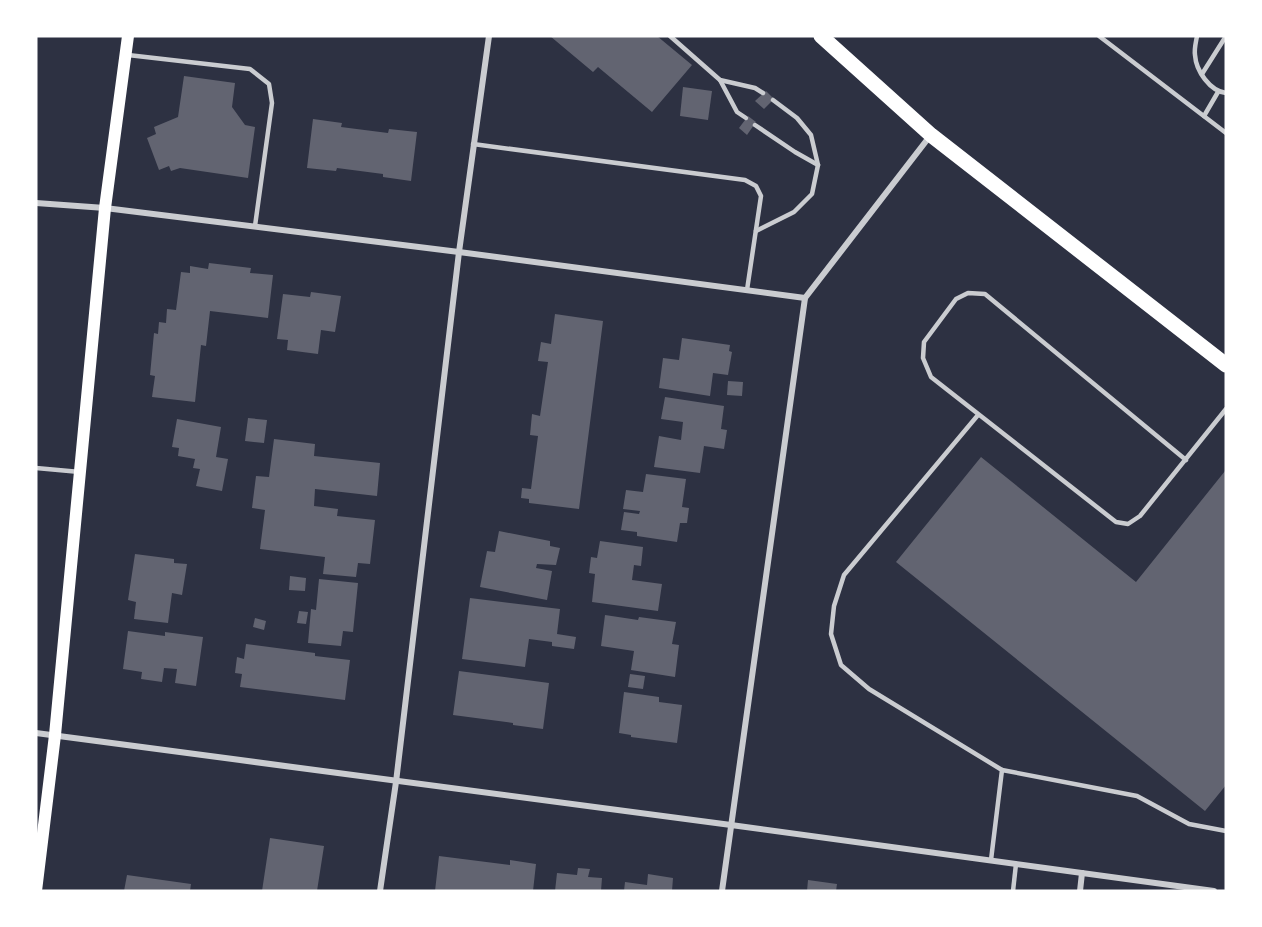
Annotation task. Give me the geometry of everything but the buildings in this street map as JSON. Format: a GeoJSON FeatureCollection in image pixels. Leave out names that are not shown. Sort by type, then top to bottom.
{"type":"FeatureCollection","features":[{"type":"Feature","properties":{"kind":"main road"},"geometry":{"type":"LineString","coordinates":[[36,891],[55,735],[105,208],[128,36]]}},
{"type":"Feature","properties":{"kind":"main road"},"geometry":{"type":"LineString","coordinates":[[821,36],[931,135],[1226,365]]}},
{"type":"Feature","properties":{"kind":"street"},"geometry":{"type":"LineString","coordinates":[[380,891],[396,782],[459,252],[489,36]]}},
{"type":"Feature","properties":{"kind":"street"},"geometry":{"type":"LineString","coordinates":[[722,891],[805,298],[931,135]]}},
{"type":"Feature","properties":{"kind":"street"},"geometry":{"type":"LineString","coordinates":[[36,203],[105,208],[255,226],[805,298]]}},
{"type":"Feature","properties":{"kind":"street"},"geometry":{"type":"LineString","coordinates":[[36,733],[1214,891]]}},
{"type":"Feature","properties":{"kind":"street"},"geometry":{"type":"LineString","coordinates":[[1080,891],[1082,873]]}},
{"type":"Feature","properties":{"kind":"lane"},"geometry":{"type":"LineString","coordinates":[[670,36],[720,80],[737,112],[746,118]]}},
{"type":"Feature","properties":{"kind":"lane"},"geometry":{"type":"LineString","coordinates":[[1099,36],[1226,132]]}},
{"type":"Feature","properties":{"kind":"lane"},"geometry":{"type":"LineString","coordinates":[[1197,36],[1195,56],[1203,78],[1218,92],[1226,93]]}},
{"type":"Feature","properties":{"kind":"lane"},"geometry":{"type":"LineString","coordinates":[[1202,74],[1226,36]]}},
{"type":"Feature","properties":{"kind":"lane"},"geometry":{"type":"LineString","coordinates":[[125,54],[250,69],[269,84],[272,103],[255,226]]}},
{"type":"Feature","properties":{"kind":"lane"},"geometry":{"type":"LineString","coordinates":[[720,80],[755,88],[763,93]]}},
{"type":"Feature","properties":{"kind":"lane"},"geometry":{"type":"LineString","coordinates":[[1204,116],[1218,92]]}},
{"type":"Feature","properties":{"kind":"lane"},"geometry":{"type":"LineString","coordinates":[[756,231],[794,212],[812,194],[818,165],[811,135],[797,118],[773,100]]}},
{"type":"Feature","properties":{"kind":"lane"},"geometry":{"type":"LineString","coordinates":[[755,125],[818,165]]}},
{"type":"Feature","properties":{"kind":"lane"},"geometry":{"type":"LineString","coordinates":[[474,144],[745,180],[756,186],[761,196],[747,290]]}},
{"type":"Feature","properties":{"kind":"lane"},"geometry":{"type":"LineString","coordinates":[[1186,459],[985,294],[968,293],[956,299],[924,342],[923,358],[931,377],[1116,522],[1128,524],[1140,516],[1186,459],[1226,409]]}},
{"type":"Feature","properties":{"kind":"lane"},"geometry":{"type":"LineString","coordinates":[[978,415],[844,574],[834,606],[831,634],[841,665],[869,689],[1002,770],[1137,795],[1189,824],[1226,831]]}},
{"type":"Feature","properties":{"kind":"lane"},"geometry":{"type":"LineString","coordinates":[[36,468],[80,472]]}},
{"type":"Feature","properties":{"kind":"lane"},"geometry":{"type":"LineString","coordinates":[[991,860],[1002,770]]}},
{"type":"Feature","properties":{"kind":"lane"},"geometry":{"type":"LineString","coordinates":[[1013,891],[1016,864]]}}]}
